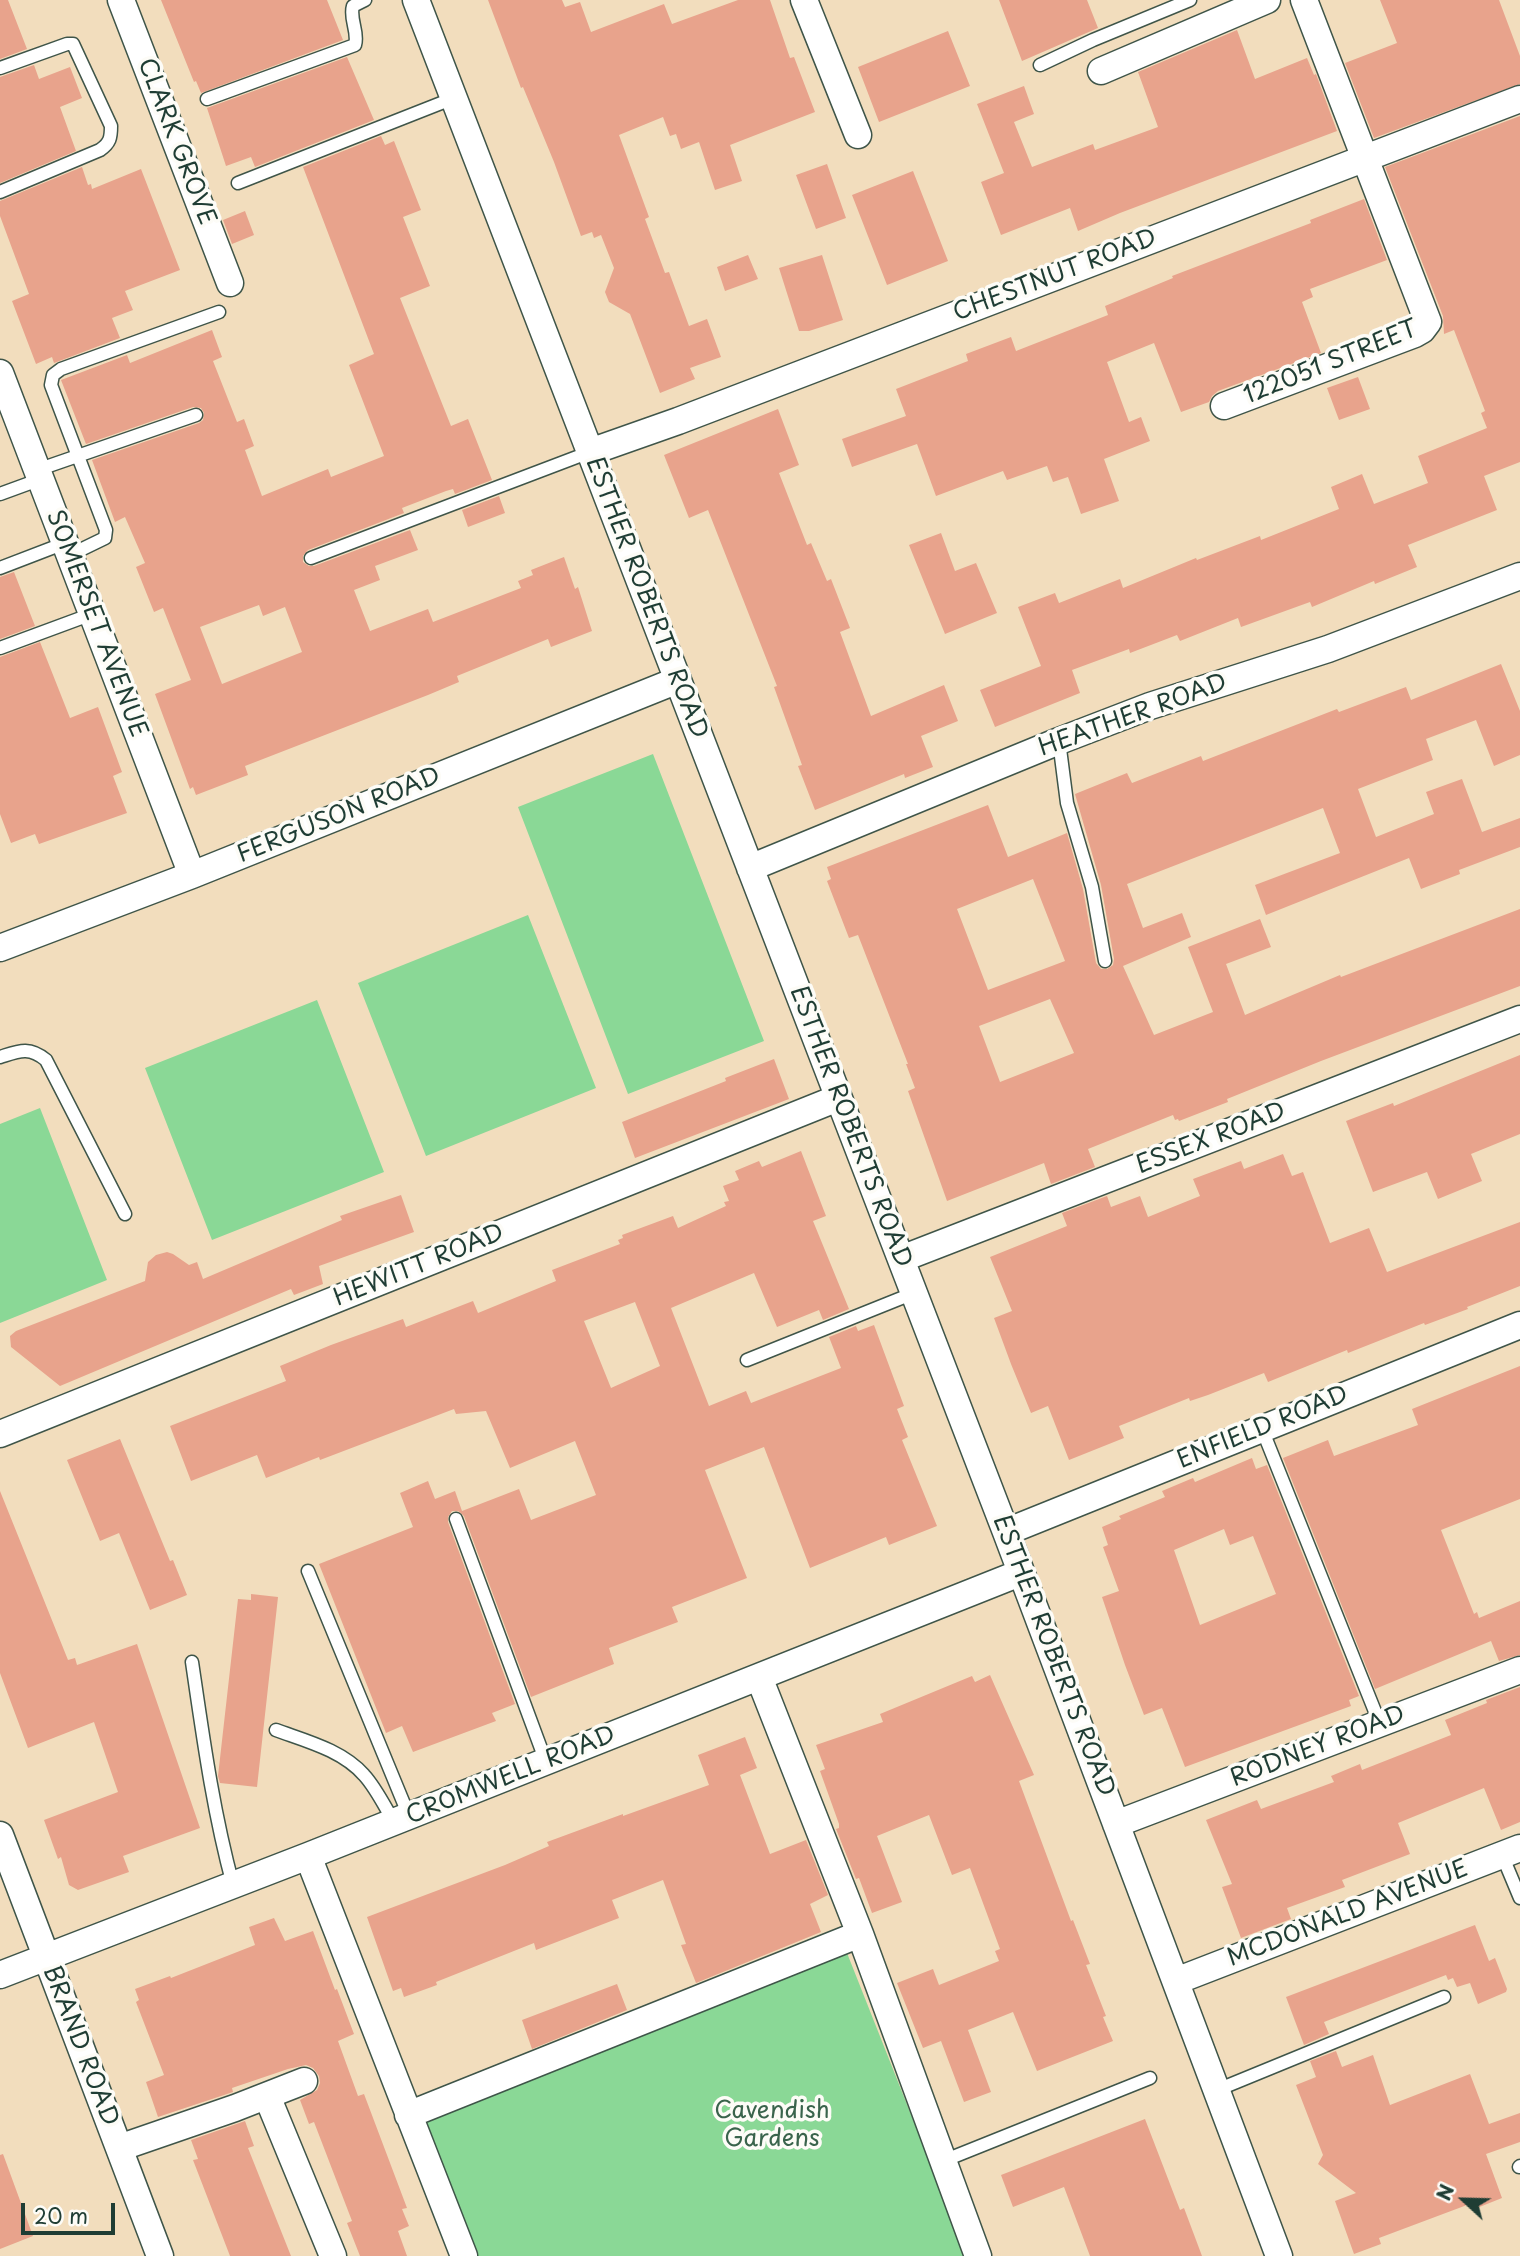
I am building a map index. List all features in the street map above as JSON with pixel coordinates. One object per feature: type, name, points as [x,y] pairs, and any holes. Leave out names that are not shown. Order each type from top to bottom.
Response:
[{"type":"street","name":"CLARK GROVE","points":[[121,0],[230,283]]},
{"type":"street","name":"ESTHER ROBERTS ROAD","points":[[416,0],[1006,1532],[1279,2256]]},
{"type":"street","points":[[804,0],[858,135]]},
{"type":"street","points":[[1101,71],[1267,0]]},
{"type":"street","points":[[1304,0],[1364,157]]},
{"type":"street","name":"CHESTNUT ROAD","points":[[590,452],[678,421],[1520,99]]},
{"type":"street","name":"122051 STREET","points":[[1224,405],[1415,334],[1426,327],[1427,316],[1364,157]]},
{"type":"street","name":"SOMERSET AVENUE","points":[[0,373],[192,875]]},
{"type":"street","name":"HEATHER ROAD","points":[[750,868],[1150,706],[1328,649],[1520,576]]},
{"type":"street","name":"FERGUSON ROAD","points":[[0,948],[192,875],[678,680]]},
{"type":"street","name":"ESSEX ROAD","points":[[901,1259],[1520,1019]]},
{"type":"street","name":"HEWITT ROAD","points":[[0,1434],[838,1098]]},
{"type":"street","name":"ENFIELD ROAD","points":[[1006,1532],[1520,1325]]},
{"type":"street","name":"CROMWELL ROAD","points":[[0,1975],[308,1857],[1020,1573]]},
{"type":"street","name":"RODNEY ROAD","points":[[1116,1824],[1520,1670]]},
{"type":"street","points":[[759,1677],[860,1934],[978,2256]]},
{"type":"street","name":"BRAND ROAD","points":[[0,1835],[160,2256]]},
{"type":"street","name":"MCDONALD AVENUE","points":[[1176,1981],[1511,1851]]},
{"type":"street","points":[[308,1857],[464,2256]]},
{"type":"street","points":[[408,2115],[860,1934]]},
{"type":"street","points":[[119,2148],[304,2081]]},
{"type":"street","points":[[267,2096],[333,2256]]},
{"type":"lane","points":[[207,99],[355,45],[357,38],[351,12],[353,6],[365,0]]},
{"type":"lane","points":[[1040,65],[1191,0]]},
{"type":"lane","points":[[0,68],[73,44],[111,126],[111,136],[109,144],[100,150],[0,192]]},
{"type":"lane","points":[[238,183],[454,98]]},
{"type":"lane","points":[[0,568],[100,542],[105,538],[106,530],[51,385],[53,375],[61,369],[219,312]]},
{"type":"lane","points":[[0,494],[77,456],[196,415]]},
{"type":"lane","points":[[311,558],[590,452]]},
{"type":"lane","points":[[0,648],[92,614]]},
{"type":"lane","points":[[1059,741],[1067,803],[1092,887],[1105,961]]},
{"type":"lane","points":[[0,1057],[27,1051],[37,1052],[46,1060],[125,1214]]},
{"type":"lane","points":[[747,1360],[914,1293]]},
{"type":"lane","points":[[1262,1429],[1380,1724]]},
{"type":"lane","points":[[456,1519],[546,1762]]},
{"type":"lane","points":[[308,1571],[402,1819]]},
{"type":"lane","points":[[192,1662],[209,1782],[233,1885]]},
{"type":"lane","points":[[276,1730],[329,1750],[350,1762],[402,1819]]},
{"type":"lane","points":[[1511,1851],[1520,1898]]},
{"type":"lane","points":[[1217,2090],[1444,1997]]},
{"type":"lane","points":[[943,2161],[1150,2078]]},
{"type":"green space","points":[[653,754],[764,1041],[628,1094],[518,807]]},
{"type":"green space","points":[[528,915],[596,1088],[426,1156],[358,983]]},
{"type":"green space","points":[[317,1000],[384,1172],[212,1240],[145,1068]]},
{"type":"green space","points":[[40,1108],[107,1280],[0,1323],[0,1124]]},
{"type":"green space","name":"Cavendish Gardens","points":[[847,1953],[967,2256],[474,2256],[422,2123]]},
{"type":"building","points":[[0,0],[8,0],[27,49],[0,59]]},
{"type":"building","points":[[161,0],[327,0],[343,40],[201,93]]},
{"type":"building","points":[[488,0],[562,0],[565,7],[580,2],[591,32],[664,4],[672,24],[738,0],[770,0],[790,58],[794,57],[815,112],[730,145],[742,181],[715,190],[699,142],[681,149],[676,134],[670,136],[663,117],[619,135],[649,217],[645,219],[689,326],[707,319],[721,357],[690,368],[695,379],[660,393],[630,314],[609,302],[605,292],[614,268],[601,235],[594,238],[592,232],[581,236]]},
{"type":"building","points":[[999,0],[1087,0],[1098,28],[1022,61]]},
{"type":"building","points":[[1380,0],[1499,0],[1520,56],[1520,84],[1374,138],[1345,63],[1397,43]]},
{"type":"building","points":[[1237,30],[1255,79],[1307,58],[1314,75],[1316,74],[1337,131],[1078,231],[1070,208],[1001,235],[981,182],[1004,173],[977,104],[1024,86],[1034,114],[1014,122],[1032,167],[1093,144],[1095,150],[1158,127],[1138,72]]},
{"type":"building","points":[[948,31],[970,86],[879,122],[858,67]]},
{"type":"building","points":[[347,57],[374,120],[255,167],[251,157],[226,166],[207,108]]},
{"type":"building","points":[[34,65],[39,79],[70,67],[82,98],[60,107],[76,151],[0,183],[0,77]]},
{"type":"building","points":[[1520,116],[1520,462],[1484,476],[1497,510],[1408,545],[1417,567],[1375,584],[1374,581],[1312,607],[1310,602],[1241,627],[1238,618],[1180,641],[1177,635],[1130,653],[1129,649],[1072,670],[1080,693],[995,727],[980,690],[1041,666],[1018,607],[1055,593],[1059,603],[1120,579],[1123,588],[1196,558],[1197,560],[1260,536],[1261,540],[1339,509],[1331,487],[1362,474],[1374,504],[1428,483],[1418,456],[1487,428],[1481,413],[1485,411],[1454,330],[1444,334],[1443,316],[1385,167]]},
{"type":"building","points":[[381,136],[385,145],[394,141],[421,210],[403,217],[430,286],[400,298],[451,426],[468,419],[492,480],[455,494],[453,489],[446,491],[402,508],[404,513],[308,550],[303,556],[303,562],[314,566],[410,530],[418,550],[375,566],[380,580],[354,590],[370,631],[428,609],[433,622],[521,588],[518,581],[533,575],[531,570],[564,557],[575,589],[578,587],[592,631],[551,647],[548,639],[457,676],[459,682],[245,766],[248,775],[196,795],[193,787],[190,789],[155,694],[191,680],[163,608],[154,612],[136,567],[145,563],[125,517],[115,522],[92,460],[199,423],[203,420],[204,413],[201,408],[193,407],[86,444],[61,380],[127,355],[130,363],[212,330],[222,357],[213,361],[237,422],[244,419],[254,446],[245,450],[262,496],[328,469],[331,477],[384,456],[349,365],[374,354],[303,167]],"holes":[[[259,605],[263,616],[285,607],[302,652],[222,684],[200,627]]]},
{"type":"building","points":[[827,164],[846,218],[816,229],[796,175]]},
{"type":"building","points":[[82,167],[92,189],[141,169],[180,270],[125,291],[133,310],[112,318],[120,338],[54,363],[52,357],[36,364],[12,301],[29,294],[0,216],[0,201]]},
{"type":"building","points":[[913,171],[948,261],[887,285],[852,195]]},
{"type":"building","points":[[1364,199],[1387,260],[1310,289],[1313,297],[1302,302],[1321,353],[1218,391],[1209,402],[1181,412],[1154,343],[1107,362],[1129,422],[1141,417],[1150,441],[1104,459],[1119,501],[1081,514],[1068,477],[1053,482],[1047,466],[1007,480],[1003,471],[936,496],[917,444],[852,467],[842,439],[906,416],[896,389],[968,361],[966,354],[1011,337],[1016,351],[1108,315],[1105,306],[1173,278],[1172,276],[1311,223],[1310,220]]},
{"type":"building","points":[[245,211],[254,235],[232,244],[223,220]]},
{"type":"building","points":[[748,255],[758,279],[725,291],[717,267]]},
{"type":"building","points":[[822,255],[843,320],[809,331],[799,331],[779,268]]},
{"type":"building","points":[[1358,377],[1370,409],[1339,420],[1327,388]]},
{"type":"building","points":[[778,409],[799,465],[779,473],[807,545],[811,543],[827,581],[831,579],[850,628],[840,632],[871,716],[944,685],[958,721],[921,736],[933,767],[905,778],[904,774],[815,810],[798,766],[802,765],[774,687],[777,686],[708,510],[689,518],[664,455]]},
{"type":"building","points":[[499,496],[505,513],[468,527],[462,510]]},
{"type":"building","points":[[941,533],[955,571],[976,563],[997,613],[945,634],[909,545]]},
{"type":"building","points":[[14,572],[35,626],[0,639],[0,577]]},
{"type":"building","points":[[40,642],[70,718],[98,707],[122,772],[113,776],[127,813],[39,844],[35,834],[11,843],[0,814],[0,657]]},
{"type":"building","points":[[1501,664],[1520,711],[1520,755],[1494,766],[1476,720],[1426,739],[1433,760],[1358,789],[1376,837],[1434,814],[1426,792],[1462,779],[1482,832],[1520,818],[1520,847],[1459,870],[1460,874],[1421,889],[1409,858],[1266,915],[1255,885],[1340,853],[1323,808],[1127,884],[1143,928],[1182,913],[1191,937],[1123,966],[1154,1035],[1213,1012],[1188,947],[1260,919],[1271,947],[1226,964],[1245,1015],[1340,975],[1341,977],[1520,909],[1520,986],[1321,1061],[1179,1121],[1175,1120],[1173,1115],[1088,1149],[1095,1167],[1051,1184],[1044,1163],[947,1201],[908,1091],[915,1088],[908,1064],[858,935],[849,938],[827,881],[831,879],[827,867],[988,805],[1008,857],[1067,833],[1083,889],[1096,963],[1101,969],[1107,969],[1113,965],[1114,959],[1101,885],[1075,794],[1127,773],[1132,783],[1201,756],[1203,761],[1337,709],[1339,712],[1406,687],[1411,700]],"holes":[[[1033,879],[1065,961],[988,990],[957,909]],[[1050,999],[1074,1053],[1000,1082],[979,1026]]]},
{"type":"building","points":[[1520,1055],[1520,1134],[1471,1154],[1482,1181],[1438,1199],[1427,1172],[1373,1192],[1346,1121],[1393,1103],[1394,1106]]},
{"type":"building","points":[[774,1059],[789,1099],[635,1158],[622,1122]]},
{"type":"building","points":[[801,1151],[826,1216],[813,1221],[849,1309],[823,1320],[819,1310],[777,1327],[754,1273],[671,1308],[709,1406],[746,1391],[751,1403],[841,1368],[829,1337],[856,1326],[858,1331],[874,1325],[904,1406],[897,1409],[908,1437],[902,1440],[937,1526],[889,1545],[886,1537],[810,1568],[764,1447],[705,1470],[747,1578],[672,1607],[678,1622],[609,1648],[614,1664],[531,1697],[464,1516],[458,1511],[452,1511],[448,1522],[515,1704],[492,1713],[496,1721],[413,1752],[402,1726],[386,1733],[319,1564],[413,1527],[400,1493],[428,1481],[435,1499],[455,1491],[462,1511],[519,1489],[531,1520],[596,1495],[575,1441],[510,1468],[486,1411],[456,1414],[454,1409],[266,1478],[257,1455],[191,1481],[170,1426],[286,1381],[280,1366],[331,1345],[403,1319],[406,1327],[473,1301],[478,1313],[556,1281],[552,1270],[620,1244],[618,1240],[623,1238],[622,1235],[673,1216],[678,1228],[726,1206],[724,1202],[729,1201],[723,1186],[739,1180],[735,1171],[759,1161],[762,1167]],"holes":[[[635,1302],[660,1366],[611,1388],[584,1321]]]},
{"type":"building","points":[[1283,1154],[1292,1176],[1303,1172],[1330,1243],[1369,1228],[1387,1272],[1520,1222],[1520,1286],[1467,1307],[1468,1309],[1348,1353],[1347,1350],[1268,1382],[1264,1373],[1190,1401],[1189,1398],[1119,1426],[1124,1438],[1069,1460],[1048,1406],[1031,1413],[1011,1364],[994,1318],[1012,1311],[990,1257],[1067,1226],[1062,1213],[1107,1196],[1111,1207],[1140,1196],[1148,1217],[1200,1196],[1193,1179],[1241,1161],[1244,1169]]},
{"type":"building","points":[[401,1195],[414,1232],[319,1266],[323,1284],[294,1295],[291,1289],[60,1386],[11,1347],[10,1336],[16,1331],[145,1281],[148,1262],[156,1255],[167,1252],[189,1265],[197,1262],[203,1279],[342,1220],[340,1216]]},
{"type":"building","points":[[1520,1366],[1520,1499],[1441,1530],[1474,1614],[1477,1612],[1479,1618],[1520,1601],[1520,1655],[1499,1661],[1491,1641],[1375,1689],[1283,1458],[1328,1440],[1334,1456],[1418,1425],[1412,1409]]},
{"type":"building","points":[[120,1439],[170,1561],[173,1560],[187,1595],[150,1610],[119,1533],[100,1541],[67,1460]]},
{"type":"building","points":[[1252,1458],[1256,1469],[1267,1465],[1359,1696],[1349,1700],[1351,1706],[1185,1767],[1162,1708],[1144,1715],[1125,1665],[1102,1597],[1119,1591],[1103,1547],[1108,1545],[1102,1527],[1121,1519],[1119,1516],[1165,1497],[1162,1491],[1193,1478],[1195,1482]],"holes":[[[1224,1529],[1230,1545],[1253,1536],[1276,1594],[1200,1625],[1174,1550]]]},
{"type":"building","points":[[0,1491],[68,1660],[75,1658],[77,1665],[137,1644],[200,1828],[123,1856],[129,1872],[78,1890],[69,1885],[61,1857],[58,1859],[44,1820],[118,1792],[94,1722],[28,1748],[0,1673]]},
{"type":"building","points":[[251,1594],[278,1597],[257,1787],[220,1783],[218,1776],[238,1599],[251,1600]]},
{"type":"building","points":[[990,1675],[1034,1775],[1019,1781],[1071,1921],[1073,1920],[1090,1964],[1086,1965],[1113,2041],[1037,2071],[1013,2012],[968,2030],[991,2092],[964,2102],[941,2041],[923,2048],[897,1983],[933,1969],[939,1985],[999,1961],[995,1951],[1000,1949],[970,1868],[952,1875],[929,1815],[877,1836],[902,1902],[872,1913],[836,1829],[839,1824],[820,1771],[825,1769],[816,1745],[883,1722],[880,1714],[972,1676],[975,1682]]},
{"type":"building","points":[[1520,1687],[1520,1822],[1501,1830],[1484,1788],[1398,1823],[1410,1854],[1342,1880],[1345,1887],[1287,1908],[1291,1919],[1241,1938],[1222,1887],[1232,1884],[1206,1820],[1257,1800],[1261,1809],[1334,1782],[1331,1776],[1360,1764],[1362,1770],[1451,1735],[1445,1720]]},
{"type":"building","points":[[745,1737],[757,1768],[740,1775],[770,1854],[806,1840],[828,1895],[810,1904],[821,1932],[696,1983],[681,1945],[686,1944],[663,1880],[612,1900],[619,1918],[536,1950],[534,1943],[404,1997],[401,1988],[393,1991],[367,1917],[505,1865],[549,1846],[547,1842],[709,1785],[698,1755]]},
{"type":"building","points":[[274,1918],[285,1941],[313,1931],[335,1990],[337,1989],[354,2034],[338,2041],[358,2096],[364,2094],[407,2208],[402,2209],[409,2226],[398,2231],[407,2256],[360,2256],[347,2223],[352,2221],[314,2122],[309,2124],[300,2100],[317,2090],[320,2083],[313,2068],[306,2065],[288,2069],[232,2088],[233,2092],[158,2117],[146,2082],[164,2075],[136,2002],[139,2000],[135,1989],[255,1945],[249,1927]]},
{"type":"building","points":[[1475,1925],[1489,1961],[1495,1958],[1506,1992],[1478,2004],[1470,1983],[1457,1987],[1453,1978],[1448,1980],[1446,1975],[1324,2022],[1329,2034],[1304,2045],[1286,1997]]},
{"type":"building","points":[[617,1984],[627,2010],[532,2049],[522,2020]]},
{"type":"building","points":[[1336,2051],[1342,2067],[1373,2055],[1390,2105],[1470,2074],[1489,2124],[1520,2113],[1520,2142],[1486,2154],[1502,2198],[1477,2208],[1475,2202],[1379,2238],[1381,2244],[1354,2254],[1335,2201],[1356,2193],[1318,2164],[1323,2155],[1296,2085],[1316,2077],[1310,2061]]},
{"type":"building","points":[[1145,2119],[1180,2210],[1184,2208],[1202,2256],[1090,2256],[1064,2187],[1013,2207],[1001,2175]]},
{"type":"building","points":[[245,2121],[254,2146],[248,2148],[291,2256],[230,2256],[193,2160],[198,2159],[191,2140]]},
{"type":"building","points":[[3,2154],[33,2236],[0,2249],[0,2155]]}]
